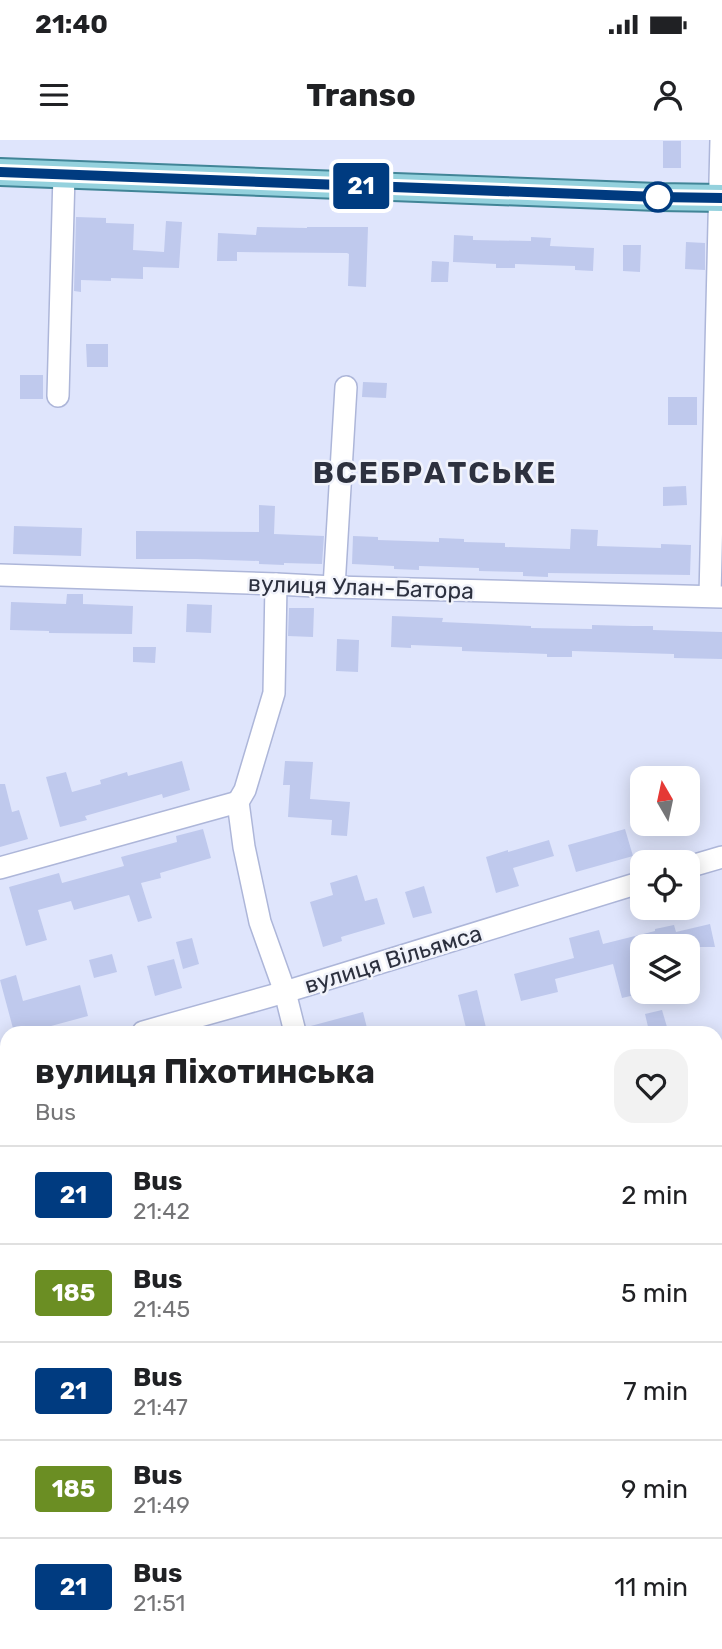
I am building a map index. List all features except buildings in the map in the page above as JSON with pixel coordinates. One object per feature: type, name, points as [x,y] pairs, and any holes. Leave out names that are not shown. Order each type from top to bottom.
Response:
[{"type":"main road","points":[[0,172],[721,198]]},
{"type":"street","points":[[716,597],[722,140]]},
{"type":"street","points":[[58,396],[64,174]]},
{"type":"street","points":[[334,587],[346,387]]},
{"type":"street","name":"вулиця Улан-Батора","points":[[0,575],[716,597]]},
{"type":"street","points":[[276,584],[274,694],[245,790],[238,802],[244,847],[261,922],[294,1026]]},
{"type":"street","points":[[0,868],[238,802]]},
{"type":"street","points":[[700,863],[722,857]]},
{"type":"street","name":"вулиця Вільямса","points":[[164,1026],[285,992],[630,885]]},
{"type":"bus line","name":"21","points":[[0,172],[722,198]]},
{"type":"district","name":"ВСЕБРАТСЬКЕ","points":[[435,473]]}]
